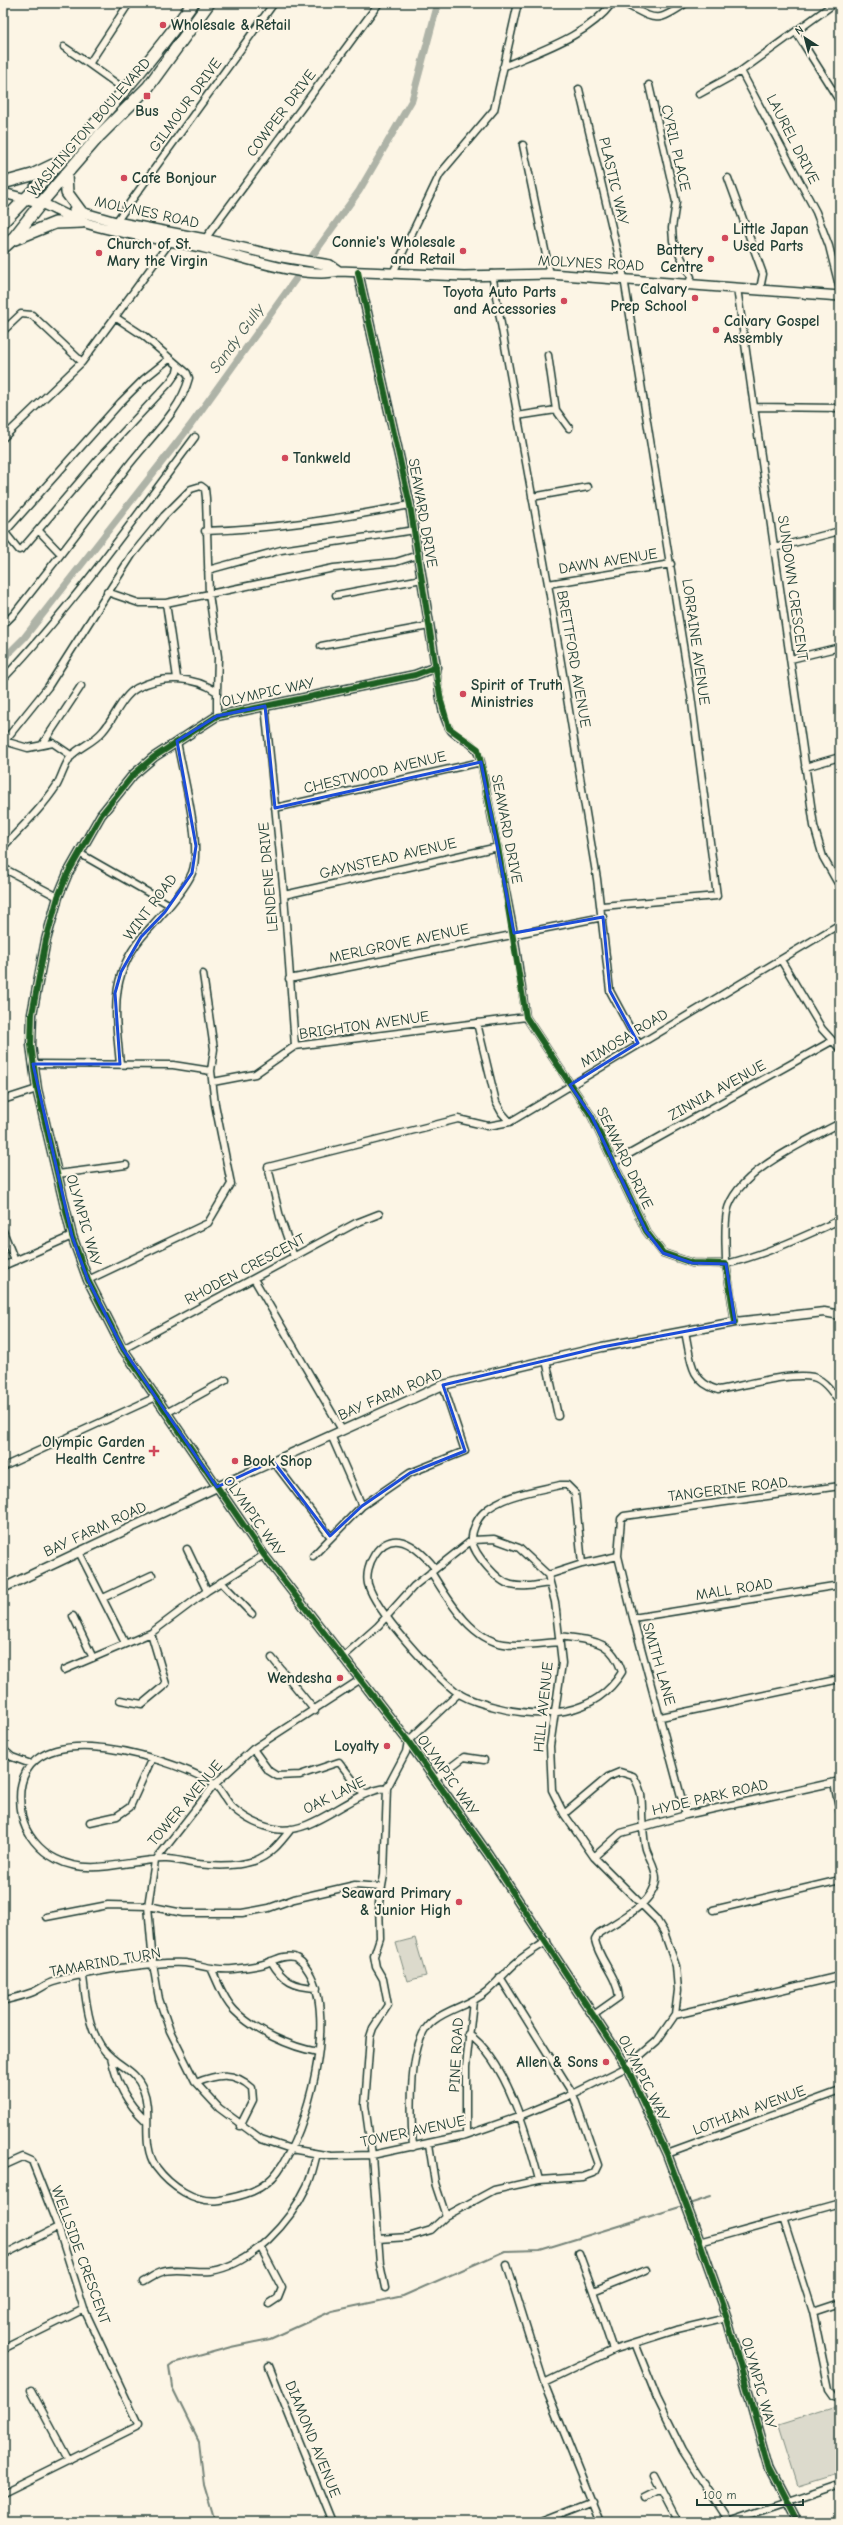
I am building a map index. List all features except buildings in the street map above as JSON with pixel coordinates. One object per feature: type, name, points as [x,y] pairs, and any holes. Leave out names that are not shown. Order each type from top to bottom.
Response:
[{"type":"highway","name":"WASHINGTON BOULEVARD","points":[[3,222],[124,89],[172,32],[193,3]]},
{"type":"highway","name":"WASHINGTON BOULEVARD","points":[[3,248],[12,240],[41,203],[100,134],[148,87],[209,3]]},
{"type":"highway","points":[[3,184],[32,175],[59,162]]},
{"type":"highway","points":[[12,240],[44,226],[81,217],[67,193],[66,174]]},
{"type":"main road","name":"MOLYNES ROAD","points":[[3,193],[170,242],[279,266],[326,274],[339,271],[464,276],[492,274],[550,274],[624,278],[840,296]]},
{"type":"main road","name":"MOLYNES ROAD","points":[[81,217],[205,239],[282,257],[330,265],[339,271]]},
{"type":"street","points":[[89,64],[129,3]]},
{"type":"street","name":"GILMOUR DRIVE","points":[[116,222],[274,3]]},
{"type":"street","name":"COWPER DRIVE","points":[[205,239],[379,3]]},
{"type":"street","points":[[393,273],[440,174],[494,110],[518,3]]},
{"type":"street","points":[[503,67],[582,29],[603,16],[612,3]]},
{"type":"street","points":[[623,3],[654,19],[662,19],[686,3]]},
{"type":"street","points":[[699,94],[741,71],[835,3]]},
{"type":"street","points":[[796,32],[840,102]]},
{"type":"street","points":[[64,47],[124,89]]},
{"type":"street","name":"LAUREL DRIVE","points":[[741,71],[816,212],[829,246],[840,290]]},
{"type":"street","name":"CYRIL PLACE","points":[[648,85],[676,202],[672,228],[673,241],[691,277],[689,284]]},
{"type":"street","name":"PLASTIC WAY","points":[[579,89],[624,278]]},
{"type":"street","points":[[523,145],[549,262],[550,274]]},
{"type":"street","points":[[728,178],[763,274],[760,289]]},
{"type":"street","points":[[3,438],[82,362],[170,242]]},
{"type":"street","name":"SEAWARD DRIVE","points":[[358,272],[415,530],[441,701],[449,728],[478,749],[514,933],[526,1017],[592,1117],[615,1162],[646,1231],[663,1252],[692,1263],[726,1264],[756,1257],[784,1246],[840,1220]]},
{"type":"street","name":"BRETTFORD AVENUE","points":[[492,274],[548,584],[602,906],[610,991],[638,1043]]},
{"type":"street","name":"LORRAINE AVENUE","points":[[602,906],[717,896],[691,695],[672,564],[624,278]]},
{"type":"street","name":"SUNDOWN CRESCENT","points":[[737,288],[791,659],[805,768],[817,841],[840,888]]},
{"type":"street","points":[[3,331],[21,314],[32,315],[82,362]]},
{"type":"street","points":[[3,625],[14,614],[61,554],[182,395],[189,378],[144,336],[115,317]]},
{"type":"street","points":[[548,355],[556,410],[569,428]]},
{"type":"street","points":[[169,358],[144,379],[121,402],[4,531],[21,550],[40,532],[103,454],[170,382],[177,372],[178,367]]},
{"type":"street","points":[[754,407],[840,408]]},
{"type":"street","points":[[517,416],[556,410]]},
{"type":"street","points":[[3,678],[28,653],[99,566],[195,437]]},
{"type":"street","points":[[72,756],[53,743],[28,748],[4,742],[48,687],[75,647],[107,592],[164,516],[192,489],[201,486],[205,489],[206,498],[205,531],[209,594],[218,657],[217,716]]},
{"type":"street","points":[[532,497],[588,488]]},
{"type":"street","points":[[205,531],[258,530],[410,505]]},
{"type":"street","points":[[208,570],[281,550],[415,530]]},
{"type":"street","points":[[774,548],[840,531]]},
{"type":"street","points":[[40,532],[61,554]]},
{"type":"street","points":[[107,592],[139,603],[166,603],[334,568],[396,562],[418,555]]},
{"type":"street","name":"DAWN AVENUE","points":[[548,584],[672,564]]},
{"type":"street","points":[[336,595],[422,579]]},
{"type":"street","points":[[166,603],[177,678]]},
{"type":"street","points":[[321,646],[429,626]]},
{"type":"street","points":[[791,659],[840,647]]},
{"type":"street","name":"OLYMPIC WAY","points":[[436,667],[415,675],[217,716],[154,756],[133,775],[101,815],[79,853],[58,896],[36,988],[32,1014],[33,1064],[37,1089],[72,1236],[88,1280],[123,1349],[168,1412],[264,1555],[361,1679],[435,1779],[547,1941],[595,2014],[627,2067],[667,2154],[700,2242],[727,2318],[770,2470],[785,2503],[797,2522]]},
{"type":"street","points":[[3,847],[33,815],[57,785],[72,756],[87,746],[103,731],[135,689],[148,684],[177,678],[195,681],[217,692]]},
{"type":"street","points":[[42,745],[81,686]]},
{"type":"street","name":"LENDENE DRIVE","points":[[265,706],[284,895],[295,1046]]},
{"type":"street","name":"WINT ROAD","points":[[120,1064],[115,993],[121,972],[141,937],[170,904],[192,873],[196,846],[177,742]]},
{"type":"street","points":[[805,768],[840,757]]},
{"type":"street","name":"CHESTWOOD AVENUE","points":[[275,808],[481,762]]},
{"type":"street","name":"GAYNSTEAD AVENUE","points":[[284,895],[498,847]]},
{"type":"street","points":[[79,853],[170,904]]},
{"type":"street","points":[[3,868],[58,896]]},
{"type":"street","name":"MERLGROVE AVENUE","points":[[290,979],[514,933],[603,917]]},
{"type":"street","name":"MIMOSA ROAD","points":[[294,1257],[280,1217],[267,1169],[269,1167],[458,1119],[488,1126],[510,1122],[638,1043],[840,924]]},
{"type":"street","points":[[781,960],[807,1005],[832,1041],[840,1049]]},
{"type":"street","points":[[88,1280],[208,1223],[231,1184],[215,1104],[211,1071],[214,1049],[203,974]]},
{"type":"street","name":"BRIGHTON AVENUE","points":[[213,1082],[255,1074],[295,1046],[526,1017]]},
{"type":"street","points":[[477,1023],[496,1102],[502,1113],[510,1122]]},
{"type":"street","name":"ZINNIA AVENUE","points":[[615,1162],[832,1041]]},
{"type":"street","points":[[33,1064],[173,1065],[211,1071]]},
{"type":"street","points":[[3,1100],[37,1089]]},
{"type":"street","points":[[735,1322],[726,1264],[728,1212],[738,1189],[768,1165],[840,1123]]},
{"type":"street","points":[[58,1174],[126,1164]]},
{"type":"street","name":"RHODEN CRESCENT","points":[[123,1349],[356,1223],[379,1214]]},
{"type":"street","points":[[3,1231],[15,1261]]},
{"type":"street","points":[[3,1266],[72,1236]]},
{"type":"street","points":[[254,1279],[342,1430]]},
{"type":"street","name":"BAY FARM ROAD","points":[[3,1588],[217,1486],[443,1385],[602,1347],[735,1322],[824,1312],[840,1315]]},
{"type":"street","points":[[685,1332],[694,1373],[699,1381],[709,1388],[718,1390],[795,1376],[814,1377],[827,1386],[840,1404]]},
{"type":"street","points":[[546,1360],[558,1416]]},
{"type":"street","points":[[168,1412],[226,1380]]},
{"type":"street","points":[[313,1556],[330,1536],[362,1506],[410,1472],[465,1451],[443,1385]]},
{"type":"street","points":[[3,1467],[156,1397]]},
{"type":"street","points":[[331,1435],[362,1506]]},
{"type":"street","points":[[273,1461],[330,1536]]},
{"type":"street","points":[[550,1583],[528,1587],[510,1585],[494,1574],[476,1553],[472,1540],[475,1525],[482,1514],[491,1506],[560,1485],[567,1485],[575,1493],[582,1564]]},
{"type":"street","name":"TANGERINE ROAD","points":[[621,1519],[624,1516],[840,1486]]},
{"type":"street","name":"SMITH LANE","points":[[621,1519],[618,1556],[633,1618],[661,1717],[686,1815]]},
{"type":"street","points":[[343,1657],[378,1626],[385,1615],[433,1570],[472,1540],[494,1539],[519,1548],[548,1575],[582,1564],[618,1556]]},
{"type":"street","points":[[399,1541],[412,1546],[433,1570],[452,1604],[468,1623],[488,1639],[504,1644],[560,1639],[589,1640],[608,1647],[618,1661],[622,1672],[614,1686],[598,1698],[576,1709],[555,1714],[520,1713],[479,1702],[459,1694],[385,1615],[368,1583],[367,1568],[375,1554],[389,1542],[399,1541]]},
{"type":"street","points":[[187,1549],[207,1591]]},
{"type":"street","points":[[79,1552],[125,1643]]},
{"type":"street","points":[[64,1670],[151,1633],[207,1591],[264,1555]]},
{"type":"street","points":[[103,1598],[152,1575]]},
{"type":"street","name":"HILL AVENUE","points":[[548,1575],[560,1639],[562,1663],[550,1746],[552,1790],[564,1814],[594,1857],[641,1906],[656,1919],[669,1941],[676,1966],[678,1990],[674,2015]]},
{"type":"street","points":[[222,1582],[252,1614]]},
{"type":"street","name":"MALL ROAD","points":[[633,1618],[840,1585]]},
{"type":"street","points":[[73,1616],[93,1658]]},
{"type":"street","points":[[120,1700],[142,1704],[166,1684],[151,1633]]},
{"type":"street","points":[[272,1658],[315,1711]]},
{"type":"street","name":"TOWER AVENUE","points":[[361,1679],[315,1711],[253,1749],[215,1784],[155,1861],[148,1906],[153,1964],[159,1999],[170,2031],[196,2083],[219,2108],[240,2126],[261,2139],[291,2149],[317,2154],[372,2155],[466,2135],[518,2117],[573,2094],[627,2067]]},
{"type":"street","points":[[661,1717],[840,1679]]},
{"type":"street","points":[[385,2288],[378,2239],[372,2155],[365,2105],[370,2037],[373,2028],[388,2005],[383,1979],[376,1967],[374,1956],[380,1938],[380,1887],[384,1875],[387,1788],[406,1752],[408,1741],[459,1694]]},
{"type":"street","points":[[215,1784],[152,1758],[82,1745],[51,1751],[31,1764],[25,1773],[21,1786],[22,1818],[39,1848],[49,1856],[80,1868],[110,1867],[120,1863],[164,1859],[206,1865],[253,1861],[270,1854],[291,1829]]},
{"type":"street","points":[[3,1749],[12,1757],[31,1764]]},
{"type":"street","points":[[253,1749],[269,1771],[277,1776],[300,1775],[339,1762],[363,1793]]},
{"type":"street","points":[[435,1779],[464,1757],[484,1760]]},
{"type":"street","points":[[90,1822],[117,1816],[130,1808],[152,1758]]},
{"type":"street","points":[[564,1814],[608,1777],[620,1772],[632,1776],[640,1788],[643,1798],[643,1827],[646,1849],[656,1877],[654,1886],[641,1906],[599,1933],[595,1940],[597,1949],[618,1989],[619,1997],[595,2014]]},
{"type":"street","points":[[837,1782],[840,1812]]},
{"type":"street","name":"HYDE PARK ROAD","points":[[594,1857],[621,1833],[686,1815],[837,1782]]},
{"type":"street","name":"OAK LANE","points":[[215,1784],[232,1807],[256,1824],[277,1829],[291,1829],[321,1818],[363,1793],[387,1788]]},
{"type":"street","points":[[713,1910],[840,1880]]},
{"type":"street","points":[[46,1917],[108,1905],[148,1906],[183,1912],[242,1913],[269,1908],[294,1899],[355,1885],[380,1887]]},
{"type":"street","points":[[413,2147],[411,2101],[413,2076],[424,2032],[432,2021],[473,2001],[486,1992],[518,1961],[547,1941]]},
{"type":"street","name":"TAMARIND TURN","points":[[3,2001],[32,1992],[52,1982],[153,1964],[185,1963],[212,1970],[230,1970],[271,1962],[285,1956],[296,1957],[305,1966],[317,1988],[322,2020],[313,2084],[291,2149],[277,2173],[260,2189],[214,2201],[198,2199],[172,2184],[155,2166],[150,2153],[144,2091],[138,2078],[131,2070],[111,2057]]},
{"type":"street","points":[[271,1962],[285,1981],[293,1986],[317,1988]]},
{"type":"street","points":[[212,1970],[234,2010],[280,2039],[306,2050],[318,2052]]},
{"type":"street","points":[[83,1976],[90,2020],[111,2057],[119,2087],[126,2099],[146,2121]]},
{"type":"street","points":[[627,2067],[657,2041],[674,2015],[840,1976]]},
{"type":"street","points":[[378,2239],[408,2237],[431,2230],[446,2216],[494,2190],[539,2180],[583,2177],[594,2173],[598,2165],[573,2094],[500,1977]]},
{"type":"street","name":"PINE ROAD","points":[[466,2135],[466,2067],[468,2034],[473,2001]]},
{"type":"street","points":[[468,2034],[476,2039],[498,2067],[507,2082],[518,2117],[531,2148],[539,2180]]},
{"type":"street","points":[[196,2083],[224,2074],[246,2082],[252,2088],[253,2100],[240,2126]]},
{"type":"street","name":"LOTHIAN AVENUE","points":[[667,2154],[840,2091]]},
{"type":"street","points":[[429,2144],[435,2183],[446,2216]]},
{"type":"street","points":[[143,2282],[163,2271],[210,2271],[221,2268],[248,2255],[276,2231],[307,2186],[317,2154]]},
{"type":"street","name":"WELLSIDE CRESCENT","points":[[3,2166],[23,2157],[32,2161],[58,2227],[84,2310],[138,2424],[136,2427],[3,2493]]},
{"type":"street","points":[[700,2242],[840,2203]]},
{"type":"street","points":[[783,2218],[813,2312],[829,2389],[834,2396],[840,2398]]},
{"type":"street","points":[[3,2256],[58,2227]]},
{"type":"street","points":[[260,2246],[282,2288],[278,2298],[269,2304]]},
{"type":"street","points":[[578,2253],[593,2291],[613,2350]]},
{"type":"street","points":[[507,2265],[544,2383],[593,2501],[600,2522]]},
{"type":"street","points":[[593,2291],[646,2270]]},
{"type":"street","points":[[813,2312],[840,2303]]},
{"type":"street","points":[[3,2349],[84,2310]]},
{"type":"street","points":[[544,2383],[613,2350],[727,2318]]},
{"type":"street","points":[[635,2343],[657,2398],[683,2451],[729,2522],[840,2484]]},
{"type":"street","name":"DIAMOND AVENUE","points":[[269,2366],[332,2522]]},
{"type":"street","points":[[31,2390],[69,2461]]},
{"type":"street","points":[[654,2476],[678,2522]]},
{"type":"street","points":[[645,2497],[661,2489]]},
{"type":"street","points":[[539,2522],[593,2501]]},
{"type":"highlighted area","points":[[265,706],[275,808],[481,762],[514,933],[603,917],[610,991],[638,1043],[570,1085],[592,1117],[646,1231],[663,1253],[692,1263],[726,1264],[735,1322],[602,1347],[443,1385],[465,1451],[410,1473],[362,1506],[330,1536],[273,1461],[217,1487],[123,1349],[88,1280],[72,1236],[33,1064],[120,1064],[115,993],[121,972],[141,937],[165,912],[192,873],[196,846],[177,741],[217,716]]},
{"type":"shaded area","points":[[415,1938],[426,1976],[407,1981],[396,1943]]},
{"type":"shaded area","points":[[840,2406],[840,2473],[798,2486],[779,2425]]},
{"type":"waterway","name":"Sandy Gully","points":[[3,659],[24,638],[190,426],[359,191],[412,100],[438,3]]},
{"type":"waterway","points":[[692,2203],[711,2197]]},
{"type":"waterway","points":[[215,2522],[204,2485],[199,2442],[172,2387],[169,2366],[173,2363],[231,2347],[270,2339],[332,2311],[403,2296],[505,2251],[540,2250],[680,2207]]},
{"type":"cycle path","points":[[358,272],[410,505],[441,701],[449,728],[478,749],[498,847],[526,1017],[592,1117],[646,1231],[663,1253],[692,1263],[726,1264],[735,1322]]},
{"type":"cycle path","points":[[436,667],[415,675],[217,716],[154,757],[133,775],[101,815],[68,873],[58,897],[46,940],[32,1014],[31,1045],[37,1089],[72,1236],[88,1280],[123,1349],[264,1555],[408,1741],[488,1854],[627,2067],[667,2154],[700,2242],[727,2318],[770,2470],[797,2522]]},
{"type":"place","name":"Wholesale & Retail","points":[[163,25]]},
{"type":"place","name":"Bus","points":[[147,96]]},
{"type":"place","name":"Cafe Bonjour","points":[[124,178]]},
{"type":"place","name":"Little Japan Used Parts","points":[[725,238]]},
{"type":"place","name":"Connie's Wholesale and Retail","points":[[463,251]]},
{"type":"place","name":"Church of St. Mary the Virgin","points":[[99,253]]},
{"type":"place","name":"Battery Centre","points":[[711,259]]},
{"type":"place","name":"Calvary Prep School","points":[[695,298]]},
{"type":"place","name":"Toyota Auto Parts and Accessories","points":[[564,301]]},
{"type":"place","name":"Calvary Gospel Assembly","points":[[716,330]]},
{"type":"place","name":"Tankweld","points":[[285,458]]},
{"type":"place","name":"Spirit of Truth Ministries","points":[[463,694]]},
{"type":"place","name":"Olympic Garden Health Centre","points":[[154,1451]]},
{"type":"place","name":"Book Shop","points":[[235,1461]]},
{"type":"place","name":"Wendesha","points":[[340,1678]]},
{"type":"place","name":"Loyalty","points":[[387,1746]]},
{"type":"place","name":"Seaward Primary & Junior High","points":[[459,1902]]},
{"type":"place","name":"Allen & Sons","points":[[606,2062]]}]
